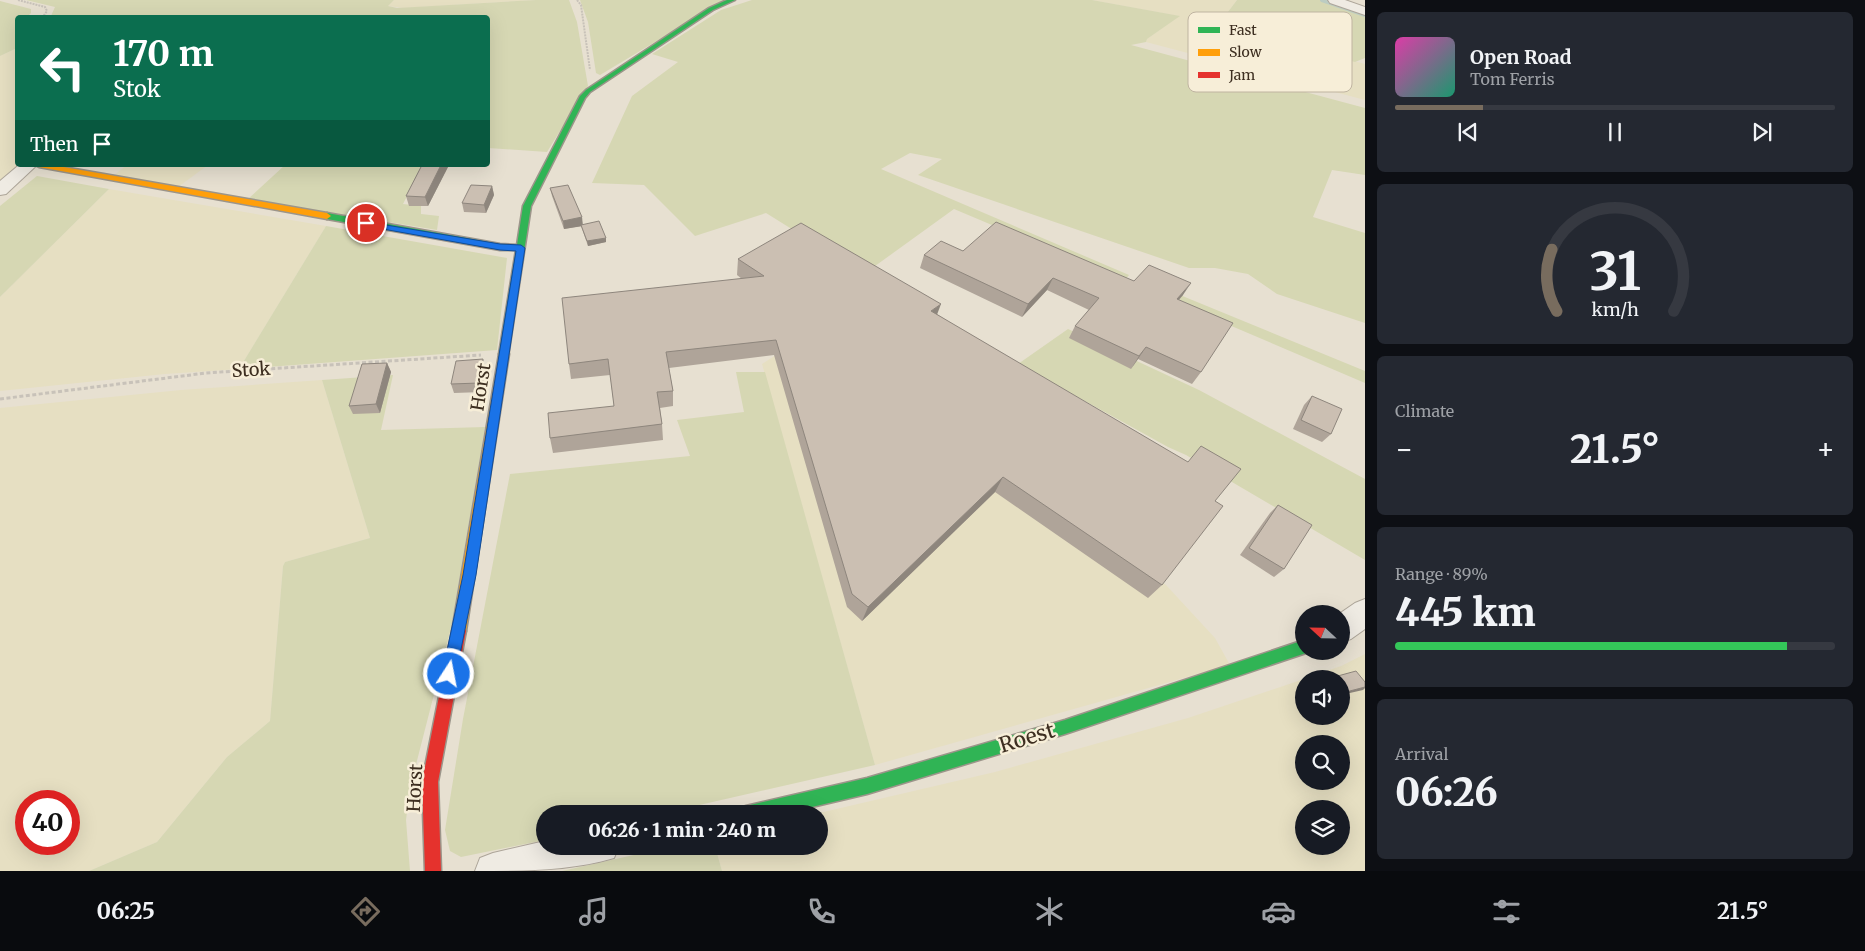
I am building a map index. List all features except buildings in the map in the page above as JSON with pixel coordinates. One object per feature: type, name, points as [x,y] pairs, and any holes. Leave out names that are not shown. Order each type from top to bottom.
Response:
[{"type":"street","name":"Horst","points":[[432,871],[430,782],[469,575],[527,206],[582,97],[596,85],[711,9],[732,0]]},
{"type":"street","points":[[1334,0],[1365,11]]},
{"type":"street","points":[[0,190],[27,167]]},
{"type":"street","points":[[50,167],[500,247],[521,248]]},
{"type":"street","points":[[1350,622],[1365,612]]},
{"type":"street","name":"Roest","points":[[785,805],[867,786],[1046,733],[1295,650]]},
{"type":"street","points":[[493,871],[563,855]]},
{"type":"path","points":[[18,0],[44,7],[47,11],[44,15]]},
{"type":"path","points":[[577,0],[581,5],[591,72],[596,85]]},
{"type":"path","name":"Stok","points":[[0,399],[206,373],[504,353]]},
{"type":"shaded area","points":[[394,0],[536,0],[403,8],[388,6]]},
{"type":"shaded area","points":[[1092,0],[1237,0],[1228,12],[1188,12],[1188,53],[1146,42],[1147,39],[1179,16]]},
{"type":"shaded area","points":[[15,49],[15,167],[19,167],[0,190],[0,56]]},
{"type":"shaded area","points":[[1352,61],[1365,64],[1365,100],[1335,92],[1352,92]]},
{"type":"shaded area","points":[[124,167],[205,167],[178,187],[113,176]]},
{"type":"shaded area","points":[[109,189],[326,226],[239,369],[165,374],[0,391],[0,297]]},
{"type":"shaded area","points":[[818,328],[1016,484],[1166,585],[1215,638],[1230,665],[875,765],[762,364]]},
{"type":"shaded area","points":[[322,380],[370,538],[285,562],[283,566],[270,721],[227,757],[157,842],[89,871],[0,871],[0,408],[181,390]]},
{"type":"shaded area","points":[[1365,654],[1365,871],[722,871],[718,855],[828,855],[828,811],[995,772],[1188,718],[1295,682],[1295,725],[1350,725],[1350,670],[1330,670]]},
{"type":"green space","points":[[26,0],[394,0],[388,6],[397,8],[536,0],[569,0],[577,22],[588,86],[547,152],[490,148],[490,15],[51,15],[55,7]]},
{"type":"green space","points":[[580,0],[725,0],[600,75],[596,73],[588,22]]},
{"type":"green space","points":[[752,0],[1092,0],[1180,16],[1147,39],[1146,42],[1131,45],[1188,60],[1188,92],[1306,92],[1365,108],[1365,175],[1332,170],[1313,217],[1365,233],[1365,323],[1277,294],[1248,274],[1215,268],[1189,268],[918,175],[942,159],[910,153],[881,169],[1129,275],[1124,281],[954,209],[864,274],[766,213],[695,236],[644,185],[592,183],[632,96],[678,62],[652,54],[721,10]]},
{"type":"green space","points":[[1237,0],[1322,0],[1365,16],[1365,58],[1355,62],[1352,61],[1352,12],[1228,12]]},
{"type":"green space","points":[[0,1],[31,9],[29,15],[15,15],[15,49],[0,56]]},
{"type":"green space","points":[[283,167],[422,167],[403,204],[421,206],[421,214],[439,216],[437,230],[248,199]]},
{"type":"green space","points":[[37,176],[109,189],[0,297],[0,206]]},
{"type":"green space","points":[[326,226],[507,258],[497,350],[239,369]]},
{"type":"green space","points":[[1180,295],[1365,371],[1365,383],[1175,302]]},
{"type":"green space","points":[[1068,329],[1199,390],[1365,479],[1365,560],[1186,455],[1168,447],[1018,364]]},
{"type":"green space","points":[[736,372],[765,372],[875,765],[699,805],[536,805],[536,842],[461,857],[450,851],[445,830],[463,719],[510,474],[690,456],[677,420],[744,412]]},
{"type":"green space","points":[[393,375],[381,430],[485,427],[451,628],[410,788],[406,820],[410,871],[89,871],[157,842],[227,757],[270,721],[283,566],[285,562],[370,538],[322,380]]},
{"type":"green space","points":[[634,855],[718,855],[722,871],[562,871]]},
{"type":"waterway","points":[[1322,0],[1365,15]]},
{"type":"traffic: fast","points":[[504,354],[527,206],[582,97],[588,91],[711,9],[732,0]]},
{"type":"traffic: fast","points":[[327,216],[500,247],[521,248]]},
{"type":"traffic: fast","points":[[785,805],[867,786],[1065,727],[1295,650]]},
{"type":"traffic: slow","points":[[50,167],[327,216]]},
{"type":"traffic: slow","points":[[459,631],[504,354]]},
{"type":"traffic: jam","points":[[433,871],[430,782],[459,631]]},
{"type":"route","points":[[366,223],[500,247],[521,248],[469,575],[449,674]]}]
